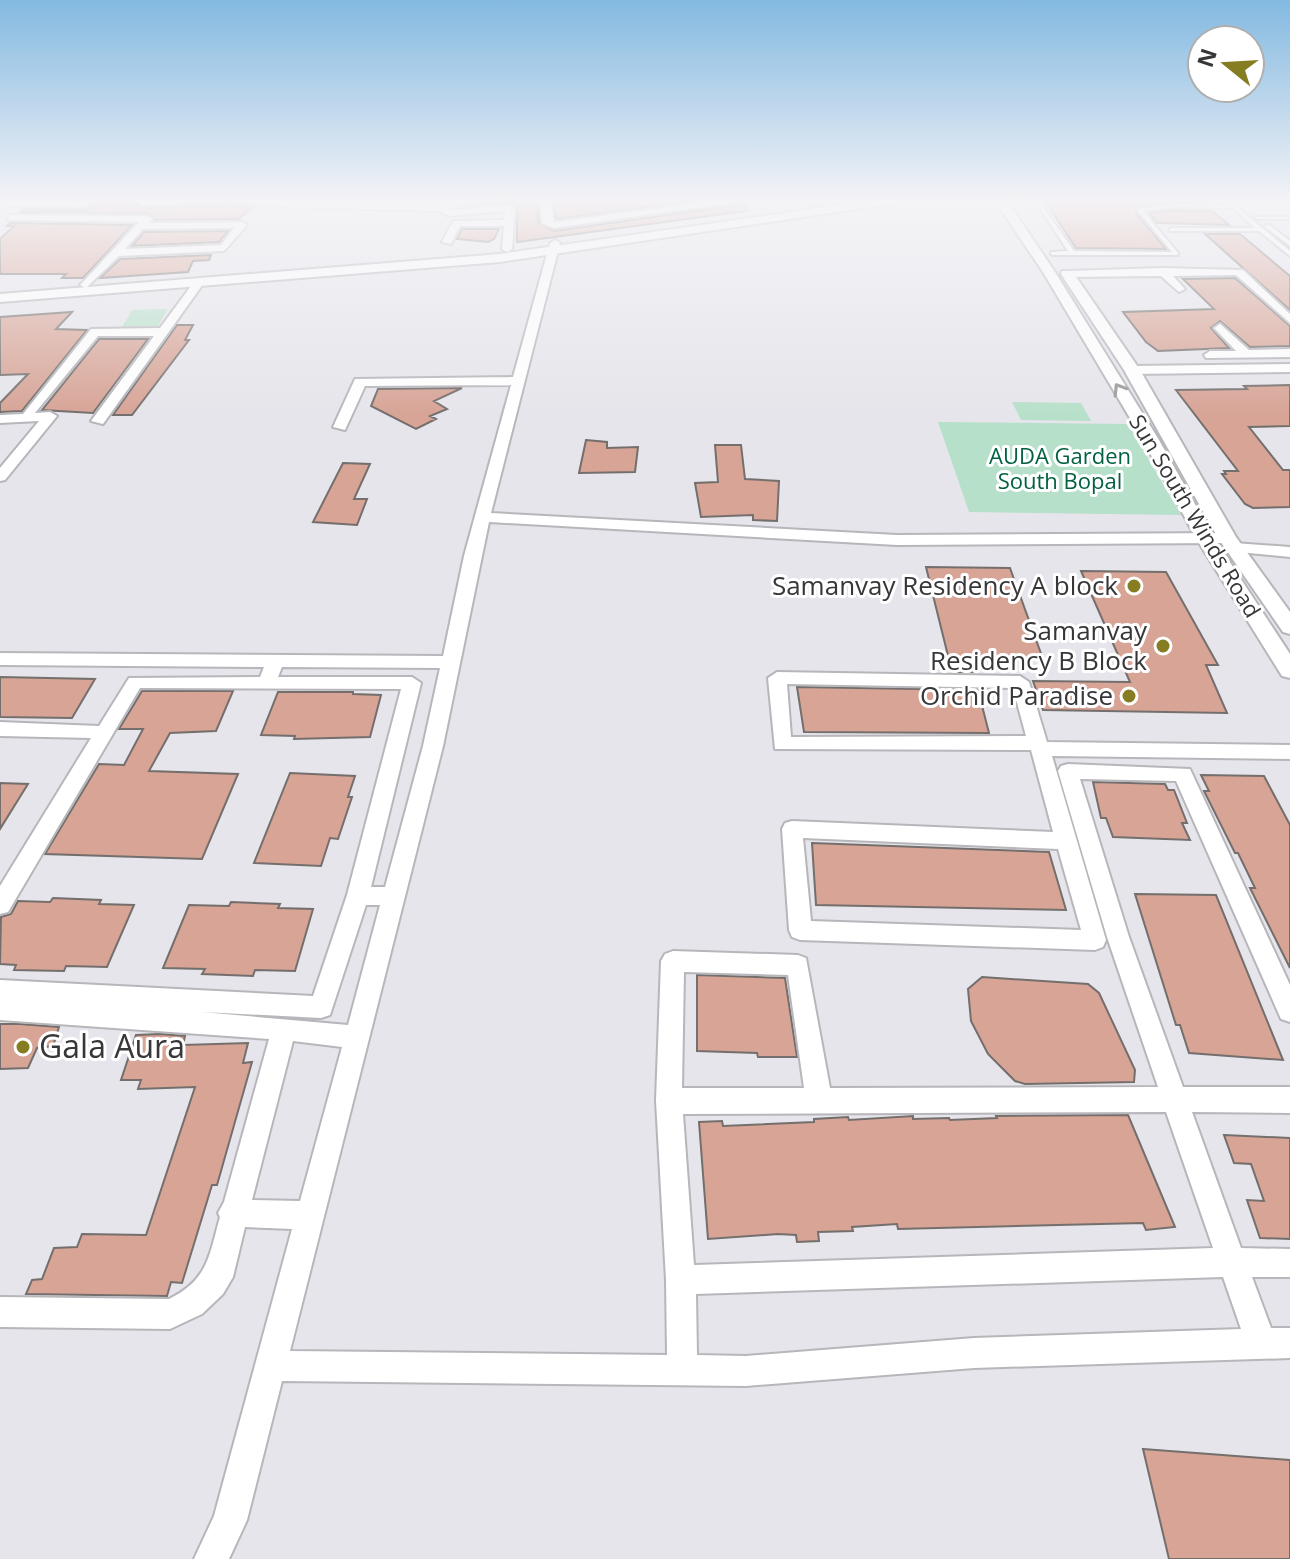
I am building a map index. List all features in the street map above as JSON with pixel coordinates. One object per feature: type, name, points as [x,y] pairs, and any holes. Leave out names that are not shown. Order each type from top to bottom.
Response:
[{"type":"street","points":[[86,285],[99,271]]},
{"type":"street","points":[[0,291],[253,271]]},
{"type":"street","points":[[0,298],[361,271]]},
{"type":"street","points":[[211,1559],[230,1520],[433,746],[482,517],[547,271]]},
{"type":"street","name":"Sun South Winds Road","points":[[1048,271],[1151,440],[1205,538],[1290,671]]},
{"type":"street","points":[[1064,271],[1132,370],[1231,543],[1290,627]]},
{"type":"street","points":[[1162,271],[1179,289]]},
{"type":"street","points":[[1066,274],[1239,272],[1290,320]]},
{"type":"street","points":[[98,421],[198,284]]},
{"type":"street","points":[[1220,328],[1246,354]]},
{"type":"street","points":[[29,412],[95,332],[163,332]]},
{"type":"street","points":[[1172,370],[1160,357],[1290,353]]},
{"type":"street","points":[[1132,370],[1290,368]]},
{"type":"street","points":[[340,427],[360,382],[517,381]]},
{"type":"street","points":[[0,419],[50,416],[0,477]]},
{"type":"street","points":[[482,517],[897,540],[1205,538],[1290,552]]},
{"type":"street","points":[[1266,548],[1290,541]]},
{"type":"street","points":[[0,659],[449,662]]},
{"type":"street","points":[[267,683],[275,661]]},
{"type":"street","points":[[1066,841],[792,829],[800,930],[1095,940],[1039,746],[1020,682],[777,678],[782,744],[1039,746],[1290,752]]},
{"type":"street","points":[[0,905],[135,682],[412,683],[358,895],[321,1007],[0,991]]},
{"type":"street","points":[[0,729],[93,731]]},
{"type":"street","points":[[271,1366],[746,1371],[974,1353],[1276,1343],[1232,1262],[1118,937],[1068,771],[1183,774],[1290,1011]]},
{"type":"street","points":[[358,895],[393,897]]},
{"type":"street","points":[[682,1371],[681,1280],[669,1101],[673,961],[798,965],[819,1100]]},
{"type":"street","points":[[0,1009],[357,1037]]},
{"type":"street","points":[[0,1312],[170,1314],[194,1304],[207,1293],[218,1277],[232,1213],[284,1029]]},
{"type":"street","points":[[669,1101],[1290,1100]]},
{"type":"street","points":[[232,1213],[310,1215]]},
{"type":"street","points":[[681,1280],[1232,1262],[1290,1263]]},
{"type":"green space","points":[[168,309],[158,326],[122,327],[132,310]]},
{"type":"green space","points":[[1012,402],[1081,403],[1091,421],[1021,420]]},
{"type":"green space","name":"AUDA Garden South Bopal","points":[[938,422],[1128,424],[1181,515],[969,512]]},
{"type":"building","points":[[0,271],[90,271],[83,278],[62,278],[66,274],[0,274]]},
{"type":"building","points":[[108,271],[189,271],[188,272],[100,278]]},
{"type":"building","points":[[1246,271],[1284,271],[1290,276],[1290,310]]},
{"type":"building","points":[[1235,278],[1290,326],[1290,346],[1250,347],[1220,321],[1211,328],[1229,348],[1158,351],[1146,342],[1123,312],[1214,309],[1183,279]]},
{"type":"building","points":[[72,312],[56,329],[87,330],[22,411],[0,412],[0,403],[28,374],[0,375],[0,317]]},
{"type":"building","points":[[177,325],[193,325],[185,340],[189,340],[132,415],[113,415]]},
{"type":"building","points":[[99,339],[148,339],[93,413],[42,410]]},
{"type":"building","points":[[1290,385],[1290,426],[1249,427],[1283,470],[1290,470],[1290,507],[1253,508],[1245,504],[1222,474],[1226,474],[1224,471],[1238,471],[1176,390]]},
{"type":"building","points":[[462,388],[434,401],[447,409],[430,416],[436,419],[416,429],[371,406],[378,389]]},
{"type":"building","points":[[586,440],[607,442],[607,448],[638,447],[635,472],[579,473]]},
{"type":"building","points":[[715,445],[741,445],[745,479],[779,481],[777,521],[753,520],[753,515],[701,517],[695,483],[718,482]]},
{"type":"building","points":[[343,463],[370,464],[354,499],[367,499],[357,525],[313,522]]},
{"type":"building","points":[[926,567],[1010,568],[1043,659],[970,658],[974,672],[952,672]]},
{"type":"building","points":[[1081,571],[1166,572],[1218,665],[1206,665],[1227,713],[1043,710],[1033,681],[1130,682]]},
{"type":"building","points":[[0,677],[95,679],[72,718],[0,717]]},
{"type":"building","points":[[797,687],[978,690],[989,733],[804,732]]},
{"type":"building","points":[[142,691],[233,691],[216,731],[170,733],[149,771],[238,774],[202,859],[45,854],[99,764],[124,765],[143,729],[119,729]]},
{"type":"building","points":[[278,692],[381,695],[370,737],[294,739],[295,736],[261,735]]},
{"type":"building","points":[[290,773],[355,776],[348,797],[352,797],[338,839],[330,838],[321,866],[254,863]]},
{"type":"building","points":[[1201,775],[1264,776],[1290,825],[1290,968],[1250,888],[1255,888],[1238,853],[1235,853],[1204,791],[1209,791]]},
{"type":"building","points":[[1093,782],[1165,784],[1168,790],[1174,790],[1187,823],[1182,823],[1190,840],[1113,837],[1106,818],[1101,818]]},
{"type":"building","points":[[0,783],[28,784],[0,829]]},
{"type":"building","points":[[812,843],[1049,852],[1066,910],[816,905]]},
{"type":"building","points":[[1135,894],[1216,895],[1283,1060],[1189,1053],[1180,1025],[1176,1025]]},
{"type":"building","points":[[53,898],[134,905],[107,967],[66,966],[64,971],[14,970],[16,965],[0,964],[1,917],[11,914],[18,901],[50,902]]},
{"type":"building","points":[[231,902],[313,909],[295,971],[255,970],[253,976],[202,974],[205,969],[163,968],[189,905],[229,906]]},
{"type":"building","points":[[697,975],[785,978],[797,1057],[697,1051]]},
{"type":"building","points":[[982,977],[1088,984],[1099,993],[1135,1070],[1134,1082],[1025,1084],[1015,1081],[988,1054],[971,1021],[968,989]]},
{"type":"building","name":"Gala Aura","points":[[0,1024],[59,1027],[53,1046],[37,1048],[28,1068],[0,1069]]},
{"type":"building","points":[[136,1035],[185,1036],[183,1045],[248,1043],[243,1063],[252,1062],[217,1185],[212,1185],[182,1283],[171,1282],[167,1296],[26,1294],[32,1280],[42,1279],[54,1248],[77,1247],[82,1234],[146,1235],[195,1087],[138,1089],[141,1080],[121,1080]]},
{"type":"building","points":[[1128,1115],[1175,1227],[1146,1230],[1143,1223],[898,1229],[897,1224],[852,1227],[853,1231],[818,1232],[819,1241],[797,1242],[796,1235],[778,1234],[708,1239],[699,1122],[722,1121],[723,1126],[814,1122],[814,1119],[848,1117],[849,1120],[913,1116],[913,1119],[950,1120],[996,1116]]},
{"type":"building","points":[[1224,1135],[1290,1138],[1290,1239],[1260,1238],[1247,1200],[1264,1201],[1251,1164],[1234,1163]]},
{"type":"building","points":[[1143,1449],[1290,1460],[1290,1559],[1169,1559]]},
{"type":"place","name":"Samanvay Residency A block","points":[[1134,586]]},
{"type":"place","name":"Samanvay Residency B Block","points":[[1163,646]]},
{"type":"place","name":"Orchid Paradise","points":[[1129,696]]},
{"type":"place","name":"Gala Aura","points":[[23,1047]]}]
